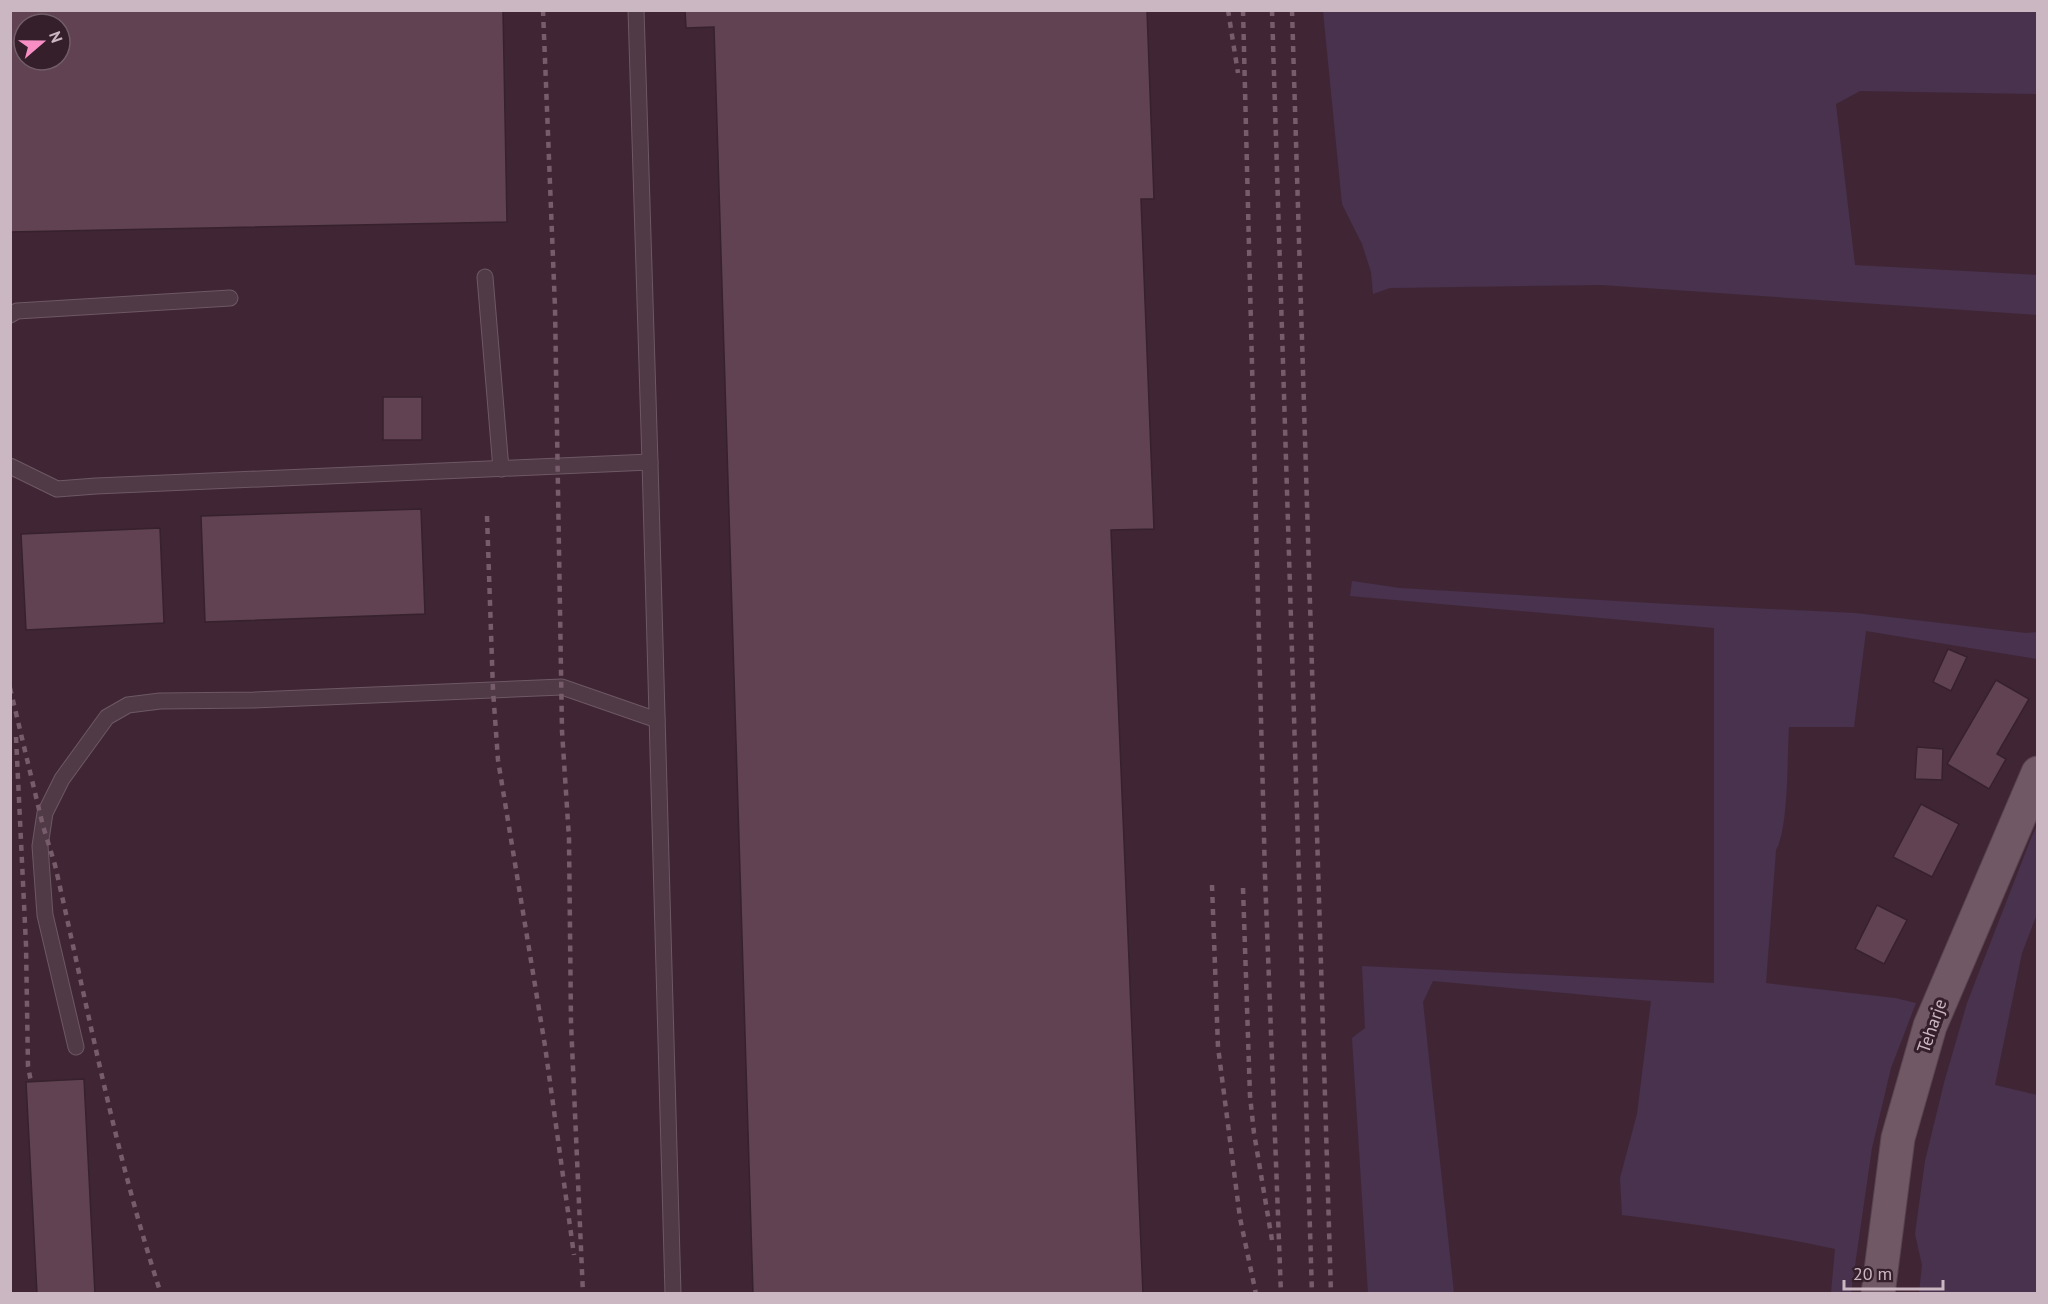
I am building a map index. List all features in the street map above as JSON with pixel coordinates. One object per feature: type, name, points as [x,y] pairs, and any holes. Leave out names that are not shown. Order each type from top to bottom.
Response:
[{"type":"main road","name":"Teharje","points":[[1878,1293],[1898,1137],[1929,1026],[2037,773]]},
{"type":"lane","points":[[636,10],[673,1293]]},
{"type":"lane","points":[[484,277],[501,469]]},
{"type":"lane","points":[[10,315],[17,310],[230,298]]},
{"type":"lane","points":[[10,466],[57,489],[650,462]]},
{"type":"lane","points":[[76,1047],[45,915],[39,846],[45,813],[62,779],[108,717],[128,705],[159,701],[254,700],[562,687],[657,720]]},
{"type":"shaded area","points":[[1323,11],[2037,11],[2037,94],[1860,91],[1836,104],[1855,265],[2037,275],[2037,315],[1602,285],[1390,288],[1373,294],[1371,272],[1362,244],[1342,204]]},
{"type":"shaded area","points":[[1352,581],[1400,588],[1855,613],[2026,633],[2037,632],[2037,659],[1866,631],[1854,727],[1789,727],[1787,791],[1783,825],[1776,850],[1766,983],[1895,998],[1916,1003],[1891,1068],[1872,1148],[1851,1293],[1831,1293],[1835,1249],[1729,1230],[1622,1215],[1620,1178],[1637,1114],[1651,1001],[1433,981],[1423,1002],[1454,1293],[1368,1293],[1352,1038],[1365,1028],[1362,966],[1714,983],[1714,628],[1350,596]]},
{"type":"shaded area","points":[[2037,825],[2037,914],[2022,953],[1995,1085],[2037,1095],[2037,1293],[1919,1293],[1922,1265],[1915,1234],[1925,1161],[1944,1083],[1967,1003]]},
{"type":"building","points":[[10,10],[503,10],[507,222],[10,232]]},
{"type":"building","points":[[685,10],[1147,10],[1154,199],[1141,199],[1154,529],[1111,530],[1143,1294],[753,1294],[714,27],[686,28]]},
{"type":"building","points":[[383,397],[422,397],[422,440],[383,440]]},
{"type":"building","points":[[421,509],[425,614],[205,622],[201,516]]},
{"type":"building","points":[[160,528],[164,623],[26,630],[21,534]]},
{"type":"building","points":[[1948,649],[1967,657],[1951,691],[1933,682]]},
{"type":"building","points":[[1996,680],[2029,699],[1997,754],[2006,759],[1989,789],[1947,764]]},
{"type":"building","points":[[1917,747],[1943,749],[1942,780],[1915,779]]},
{"type":"building","points":[[1921,804],[1959,824],[1932,877],[1893,857]]},
{"type":"building","points":[[1877,905],[1907,920],[1884,964],[1855,949]]},
{"type":"building","points":[[84,1079],[95,1294],[37,1294],[26,1082]]},
{"type":"railway","points":[[543,10],[555,308],[562,731],[569,838],[571,1023],[583,1294]]},
{"type":"railway","points":[[1228,10],[1238,73]]},
{"type":"railway","points":[[1243,10],[1265,876],[1281,1294]]},
{"type":"railway","points":[[1272,10],[1312,1294]]},
{"type":"railway","points":[[1292,10],[1331,1294]]},
{"type":"railway","points":[[487,516],[493,690],[498,760],[545,1046],[574,1255]]},
{"type":"railway","points":[[10,688],[43,826],[55,865],[116,1135],[161,1294]]},
{"type":"railway","points":[[16,737],[26,945],[28,1066],[31,1082]]},
{"type":"railway","points":[[1212,885],[1218,1047],[1240,1218],[1256,1294]]},
{"type":"railway","points":[[1243,888],[1250,1096],[1272,1240]]}]
